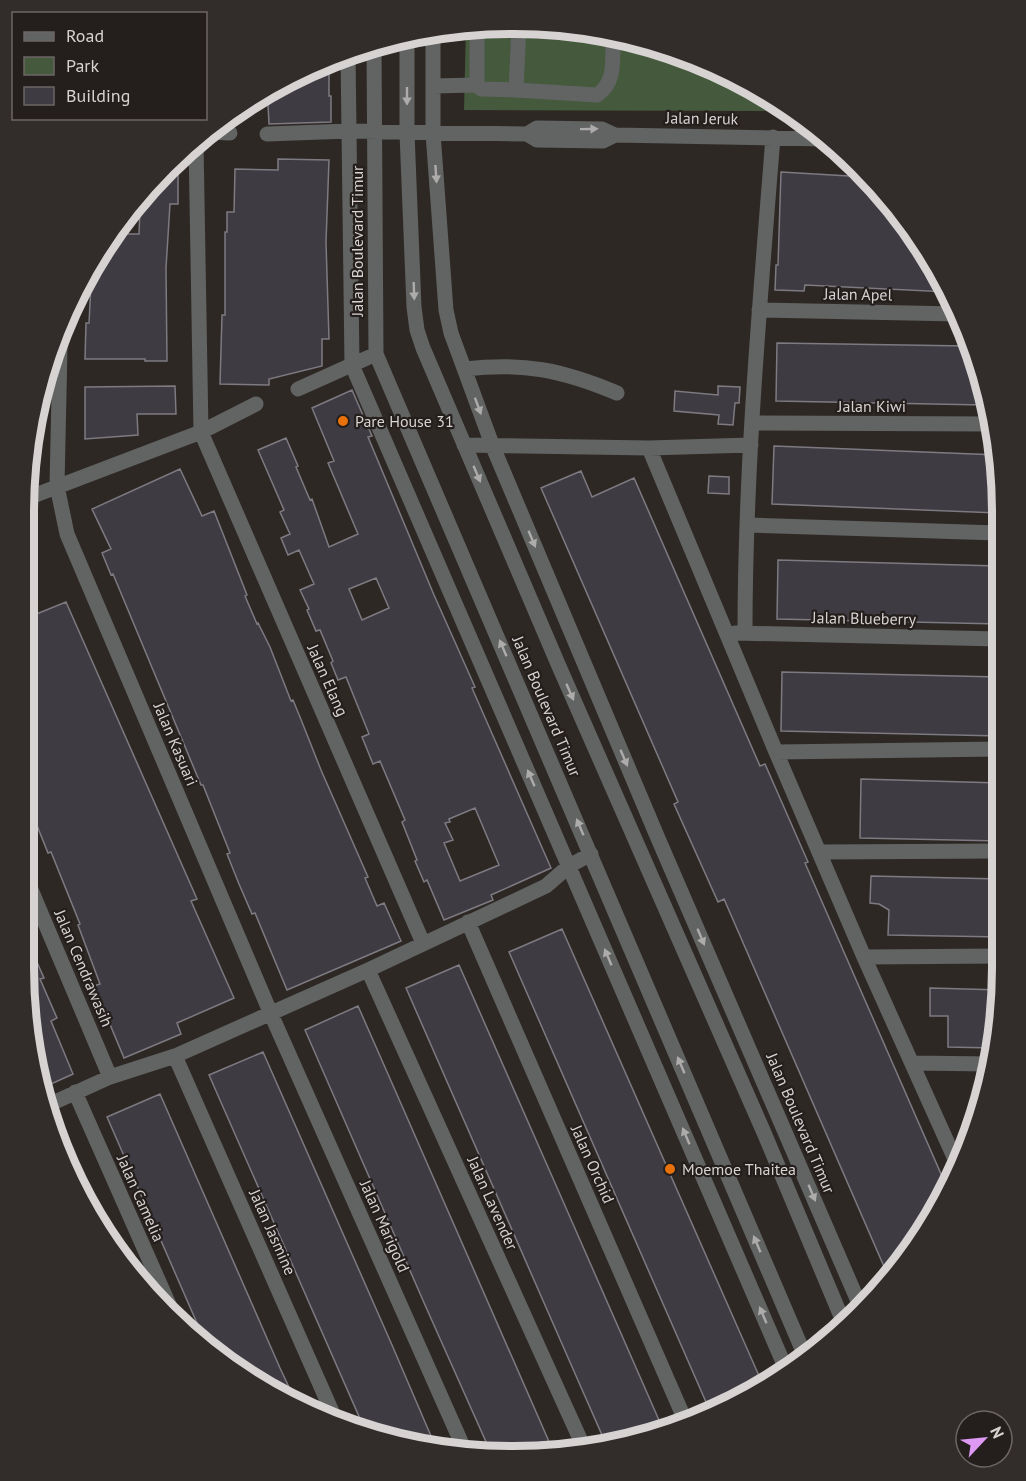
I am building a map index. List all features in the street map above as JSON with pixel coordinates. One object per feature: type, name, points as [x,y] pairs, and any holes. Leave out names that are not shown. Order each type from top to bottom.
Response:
[{"type":"street","points":[[516,90],[519,34]]},
{"type":"street","points":[[477,36],[477,85]]},
{"type":"street","name":"Jalan Boulevard Timur","points":[[433,42],[434,133],[446,310],[451,333],[493,447],[657,836],[857,1299]]},
{"type":"street","points":[[433,86],[477,85],[481,89],[597,95],[607,88],[612,74],[613,46]]},
{"type":"street","name":"Jalan Boulevard Timur","points":[[407,47],[407,133],[414,307],[417,330],[423,348],[558,664],[765,1135],[841,1316]]},
{"type":"street","name":"Jalan Boulevard Timur","points":[[374,55],[376,354],[802,1349]]},
{"type":"street","points":[[348,64],[352,365],[783,1363]]},
{"type":"street","name":"Jalan Jeruk","points":[[267,134],[349,131],[527,134],[537,128],[603,129],[615,135],[810,138]]},
{"type":"street","points":[[222,133],[230,133]]},
{"type":"street","points":[[745,633],[751,445],[773,137]]},
{"type":"street","points":[[196,155],[201,432]]},
{"type":"street","name":"Jalan Apel","points":[[759,310],[948,314]]},
{"type":"street","points":[[298,389],[376,354]]},
{"type":"street","name":"Jalan Kasuari","points":[[60,360],[57,486],[67,534],[271,1014]]},
{"type":"street","points":[[465,369],[516,366],[555,371],[617,393]]},
{"type":"street","points":[[35,495],[201,432],[256,405]]},
{"type":"street","name":"Jalan Kiwi","points":[[753,423],[983,424]]},
{"type":"street","name":"Jalan Elang","points":[[201,432],[423,943]]},
{"type":"street","points":[[464,445],[649,448],[751,445]]},
{"type":"street","points":[[649,448],[864,957],[953,1155]]},
{"type":"street","points":[[748,525],[992,533]]},
{"type":"street","name":"Jalan Blueberry","points":[[728,633],[992,639]]},
{"type":"street","points":[[776,752],[992,749]]},
{"type":"street","points":[[819,852],[992,851]]},
{"type":"street","points":[[54,1102],[110,1077],[175,1056],[368,970],[546,886],[568,866],[591,854]]},
{"type":"street","points":[[546,886],[601,879]]},
{"type":"street","name":"Jalan Cendrawasih","points":[[34,897],[110,1077]]},
{"type":"street","name":"Jalan Orchid","points":[[468,922],[684,1415]]},
{"type":"street","points":[[864,957],[992,956]]},
{"type":"street","name":"Jalan Lavender","points":[[368,970],[581,1441]]},
{"type":"street","name":"Jalan Marigold","points":[[271,1014],[462,1443]]},
{"type":"street","name":"Jalan Jasmine","points":[[175,1056],[333,1411]]},
{"type":"street","points":[[913,1064],[981,1064]]},
{"type":"street","name":"Jalan Camelia","points":[[75,1092],[165,1296]]},
{"type":"street","points":[[671,1103],[693,1093]]},
{"type":"street","points":[[765,1135],[783,1126]]},
{"type":"green space","points":[[513,34],[575,39],[637,51],[696,71],[725,84],[772,111],[464,110],[466,38]]},
{"type":"building","points":[[329,71],[331,122],[269,124],[268,104],[266,104]]},
{"type":"building","points":[[278,159],[329,160],[326,242],[329,339],[322,339],[322,366],[269,379],[269,385],[220,384],[222,315],[225,315],[225,232],[227,232],[227,212],[234,212],[235,169],[278,170]]},
{"type":"building","points":[[178,172],[178,204],[170,204],[166,268],[167,361],[85,359],[86,323],[89,323],[91,289],[124,234],[139,234],[140,214]]},
{"type":"building","points":[[781,172],[852,176],[893,222],[911,247],[937,291],[805,285],[804,291],[775,290],[776,265],[778,265]]},
{"type":"building","points":[[777,343],[961,346],[979,405],[776,401]]},
{"type":"building","points":[[175,386],[176,414],[137,414],[138,435],[85,439],[85,387]]},
{"type":"building","points":[[718,386],[740,387],[739,403],[735,403],[733,425],[718,424],[719,415],[674,411],[675,391],[718,395]]},
{"type":"building","points":[[352,390],[372,436],[368,437],[475,687],[472,688],[551,868],[491,895],[493,900],[444,920],[427,880],[424,882],[415,861],[417,860],[402,822],[405,820],[380,761],[373,764],[362,737],[369,734],[346,677],[338,680],[320,630],[316,631],[307,610],[309,609],[300,590],[314,584],[299,550],[288,555],[281,538],[290,534],[280,512],[284,510],[258,450],[286,438],[310,500],[312,499],[329,547],[358,534],[328,463],[334,461],[312,408]],"holes":[[[376,578],[389,608],[362,620],[349,589]],[[475,808],[499,865],[460,881],[444,843],[453,840],[445,823]]]},
{"type":"building","points":[[774,446],[987,455],[992,513],[772,504]]},
{"type":"building","points":[[180,469],[202,516],[214,511],[247,595],[245,596],[270,647],[291,701],[293,700],[368,877],[365,878],[377,906],[384,903],[401,941],[287,990],[255,913],[252,914],[239,884],[227,854],[230,853],[203,785],[201,785],[113,574],[111,575],[102,553],[111,549],[92,509]]},
{"type":"building","points":[[581,471],[592,497],[634,478],[760,766],[765,764],[808,862],[805,863],[943,1178],[911,1234],[885,1269],[724,899],[718,902],[674,804],[678,802],[541,488]]},
{"type":"building","points":[[709,476],[729,477],[729,494],[708,493]]},
{"type":"building","points":[[778,560],[992,566],[992,624],[777,619]]},
{"type":"building","points":[[66,602],[197,899],[191,901],[234,998],[177,1023],[181,1034],[124,1058],[94,986],[100,984],[78,925],[80,924],[51,852],[48,853],[34,818],[34,615]]},
{"type":"building","points":[[782,672],[992,677],[992,736],[781,731]]},
{"type":"building","points":[[861,779],[992,783],[992,841],[860,838]]},
{"type":"building","points":[[871,876],[992,879],[992,937],[888,935],[889,910],[879,904],[870,903]]},
{"type":"building","points":[[562,929],[760,1377],[755,1380],[706,1402],[509,952]]},
{"type":"building","points":[[34,956],[44,978],[40,979],[57,1018],[51,1021],[73,1074],[49,1085],[39,1030]]},
{"type":"building","points":[[459,965],[660,1423],[603,1437],[406,988]]},
{"type":"building","points":[[930,988],[991,990],[984,1048],[948,1047],[948,1016],[930,1016]]},
{"type":"building","points":[[358,1006],[550,1444],[488,1445],[305,1030]]},
{"type":"building","points":[[263,1052],[432,1439],[361,1422],[209,1075]]},
{"type":"building","points":[[160,1094],[291,1391],[247,1366],[200,1329],[107,1117]]},
{"type":"place","name":"Pare House 31","points":[[343,421]]},
{"type":"place","name":"Moemoe Thaitea","points":[[670,1169]]}]
